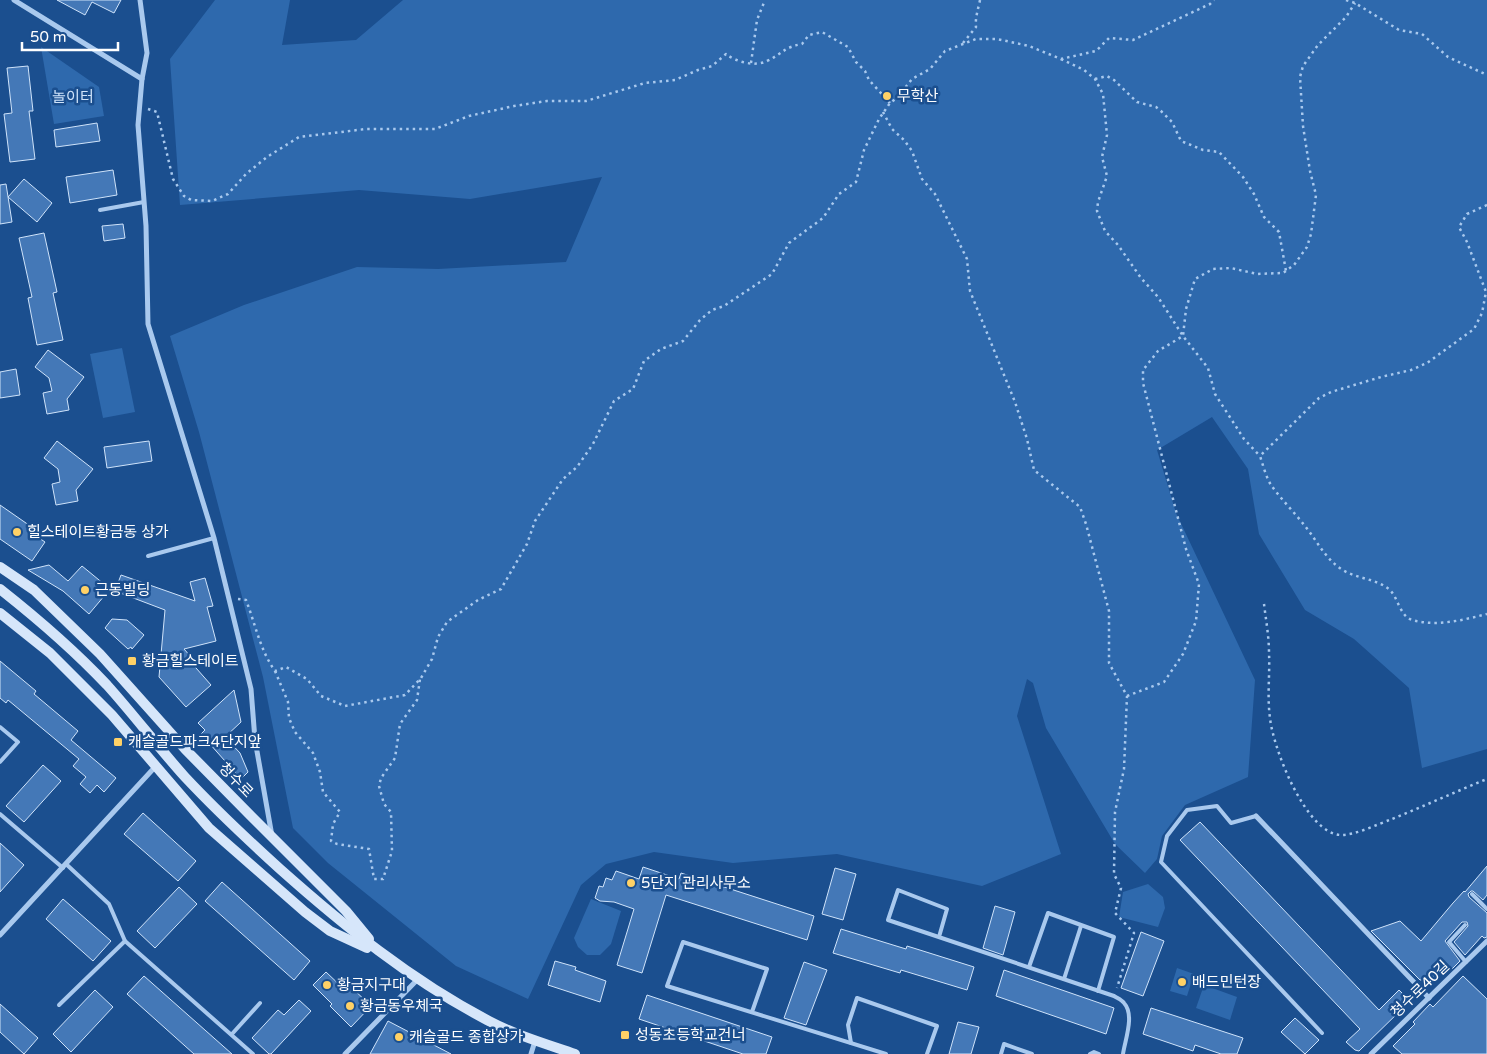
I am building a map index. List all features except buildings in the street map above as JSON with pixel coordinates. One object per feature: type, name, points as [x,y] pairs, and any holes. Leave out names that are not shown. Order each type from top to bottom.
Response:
[{"type":"main road","name":"청수로","points":[[0,567],[34,590],[100,654],[185,749],[346,911],[382,955]]},
{"type":"main road","name":"청수로","points":[[0,589],[43,622],[106,684],[186,778],[256,846],[313,898],[382,955],[488,1021],[535,1041],[575,1054]]},
{"type":"main road","name":"청수로","points":[[0,613],[50,653],[112,715],[209,828],[305,912],[330,931],[382,955]]},
{"type":"street","points":[[14,0],[142,78]]},
{"type":"street","points":[[140,0],[148,53],[142,78],[138,126],[144,202],[148,324],[214,538],[229,598],[251,689],[255,740],[273,839]]},
{"type":"street","points":[[0,935],[156,767]]},
{"type":"street","points":[[1256,816],[1429,998]]},
{"type":"street","name":"청수로40길","points":[[1371,1054],[1487,942]]},
{"type":"street","points":[[345,1054],[418,978]]},
{"type":"street","points":[[531,1054],[535,1041]]},
{"type":"lane","points":[[100,210],[144,202]]},
{"type":"lane","points":[[148,556],[214,538]]},
{"type":"lane","points":[[0,727],[18,742],[0,762]]},
{"type":"lane","points":[[1256,816],[1231,823],[1217,806],[1187,810],[1167,836],[1162,862],[1322,1033]]},
{"type":"lane","points":[[0,814],[110,904],[125,941],[254,1054]]},
{"type":"lane","points":[[939,937],[947,909],[898,890],[888,920],[1114,996],[1124,1002],[1128,1009],[1129,1018],[1123,1054]]},
{"type":"lane","points":[[1472,894],[1486,906]]},
{"type":"lane","points":[[1029,967],[1048,913],[1114,937],[1098,991]]},
{"type":"lane","points":[[1465,925],[1449,942],[1466,962]]},
{"type":"lane","points":[[1064,979],[1081,926]]},
{"type":"lane","points":[[59,1005],[125,941]]},
{"type":"lane","points":[[752,1012],[767,969],[683,942],[667,986],[886,1054]]},
{"type":"lane","points":[[851,1043],[848,1025],[857,998],[937,1026],[927,1054]]},
{"type":"lane","points":[[232,1034],[260,1003]]},
{"type":"lane","points":[[1001,1054],[1004,1044],[1032,1054]]},
{"type":"lane","points":[[1090,1054],[1094,1052],[1099,1054]]},
{"type":"path","points":[[751,63],[757,20],[765,0]]},
{"type":"path","points":[[962,44],[976,27],[975,19],[980,0]]},
{"type":"path","points":[[1061,59],[1096,51],[1109,38],[1133,40],[1210,4],[1214,0]]},
{"type":"path","points":[[1346,0],[1356,3],[1399,30],[1422,34],[1448,57],[1487,75]]},
{"type":"path","points":[[1183,336],[1186,309],[1195,279],[1213,269],[1231,268],[1257,274],[1283,273],[1294,265],[1307,247],[1311,234],[1316,195],[1303,126],[1300,77],[1303,66],[1318,45],[1346,17],[1356,3]]},
{"type":"path","points":[[139,107],[157,112],[173,180],[184,196],[191,200],[212,201],[228,194],[246,174],[267,157],[299,137],[366,129],[435,129],[469,116],[514,106],[547,101],[586,101],[645,83],[675,80],[712,66],[726,54],[733,60],[751,63],[765,62],[790,46],[802,44],[809,35],[822,32],[848,47],[869,80],[890,103]]},
{"type":"path","points":[[275,671],[286,667],[307,679],[321,696],[345,706],[405,695],[421,678],[432,659],[438,637],[447,622],[478,600],[501,589],[527,544],[535,521],[563,479],[577,468],[588,452],[614,401],[633,389],[644,360],[661,349],[682,341],[700,320],[712,310],[724,306],[772,274],[789,243],[823,218],[839,194],[856,182],[864,150],[883,112],[890,103],[898,97],[912,79],[930,69],[945,51],[976,39],[996,40],[1028,46],[1084,70],[1095,79],[1103,94],[1107,135],[1102,157],[1107,176],[1098,202],[1097,211],[1105,231],[1158,297],[1183,336],[1208,368],[1215,394],[1244,439],[1260,456],[1270,483],[1304,524],[1330,562],[1351,575],[1376,582],[1390,591],[1407,618],[1413,620],[1453,622],[1487,614]]},
{"type":"path","points":[[1095,79],[1107,76],[1114,80],[1137,102],[1156,107],[1172,122],[1181,141],[1203,150],[1220,152],[1243,177],[1254,194],[1264,217],[1279,232],[1286,271]]},
{"type":"path","points":[[883,112],[892,129],[912,151],[922,179],[935,194],[967,259],[970,291],[1015,402],[1027,439],[1034,470],[1080,507],[1109,611],[1110,663],[1128,696],[1124,769],[1115,812],[1114,874],[1121,888],[1115,912],[1134,933],[1114,996]]},
{"type":"path","points":[[1260,456],[1318,398],[1331,392],[1411,370],[1427,363],[1474,329],[1482,313],[1486,292],[1467,242],[1459,227],[1467,214],[1487,204]]},
{"type":"path","points":[[1128,696],[1164,682],[1183,654],[1196,621],[1199,584],[1186,549],[1143,383],[1143,370],[1158,351],[1183,336]]},
{"type":"path","points":[[229,598],[246,600],[260,641],[288,702],[289,718],[295,732],[312,753],[320,772],[323,792],[340,812],[333,824],[331,841],[337,844],[369,849],[374,879],[383,879],[392,851],[391,812],[384,804],[379,786],[381,778],[394,758],[400,724],[416,700],[421,678]]},
{"type":"path","points":[[1264,604],[1269,652],[1270,718],[1276,746],[1284,768],[1307,811],[1319,825],[1328,832],[1344,835],[1375,826],[1487,779]]},
{"type":"green space","points":[[215,0],[290,0],[282,45],[356,40],[403,0],[1487,0],[1487,749],[1422,768],[1409,688],[1354,639],[1305,610],[1259,534],[1248,469],[1212,417],[1157,450],[1176,513],[1255,680],[1248,777],[1185,805],[1162,836],[1157,859],[1145,873],[1115,844],[1046,728],[1033,683],[1027,679],[1017,716],[1061,854],[982,886],[837,854],[733,863],[654,852],[606,864],[581,885],[528,999],[456,966],[328,863],[293,828],[263,677],[199,432],[170,336],[244,305],[357,267],[438,269],[566,262],[602,177],[470,199],[359,190],[180,205],[170,59]]},
{"type":"green space","name":"놀이터","points":[[41,47],[99,87],[104,116],[54,124]]},
{"type":"green space","points":[[122,348],[135,412],[103,418],[90,354]]},
{"type":"green space","points":[[1148,884],[1163,897],[1165,908],[1158,927],[1119,917],[1123,892]]},
{"type":"green space","points":[[591,899],[621,911],[611,944],[600,955],[587,955],[578,947],[574,938]]},
{"type":"green space","name":"배드민턴장","points":[[1177,968],[1194,974],[1187,996],[1170,991]]},
{"type":"green space","points":[[1204,985],[1237,997],[1230,1020],[1196,1008]]},
{"type":"place","name":"무학산","points":[[887,96]]},
{"type":"place","name":"힐스테이트황금동 상가","points":[[17,532]]},
{"type":"place","name":"근동빌딩","points":[[85,590]]},
{"type":"place","name":"황금힐스테이트","points":[[132,661]]},
{"type":"place","name":"캐슬골드파크4단지앞","points":[[118,742]]},
{"type":"place","name":"5단지 관리사무소","points":[[631,883]]},
{"type":"place","name":"배드민턴장","points":[[1182,982]]},
{"type":"place","name":"황금지구대","points":[[327,985]]},
{"type":"place","name":"황금동우체국","points":[[350,1006]]},
{"type":"place","name":"성동초등학교건너","points":[[625,1035]]},
{"type":"place","name":"캐슬골드 종합상가","points":[[399,1037]]}]
